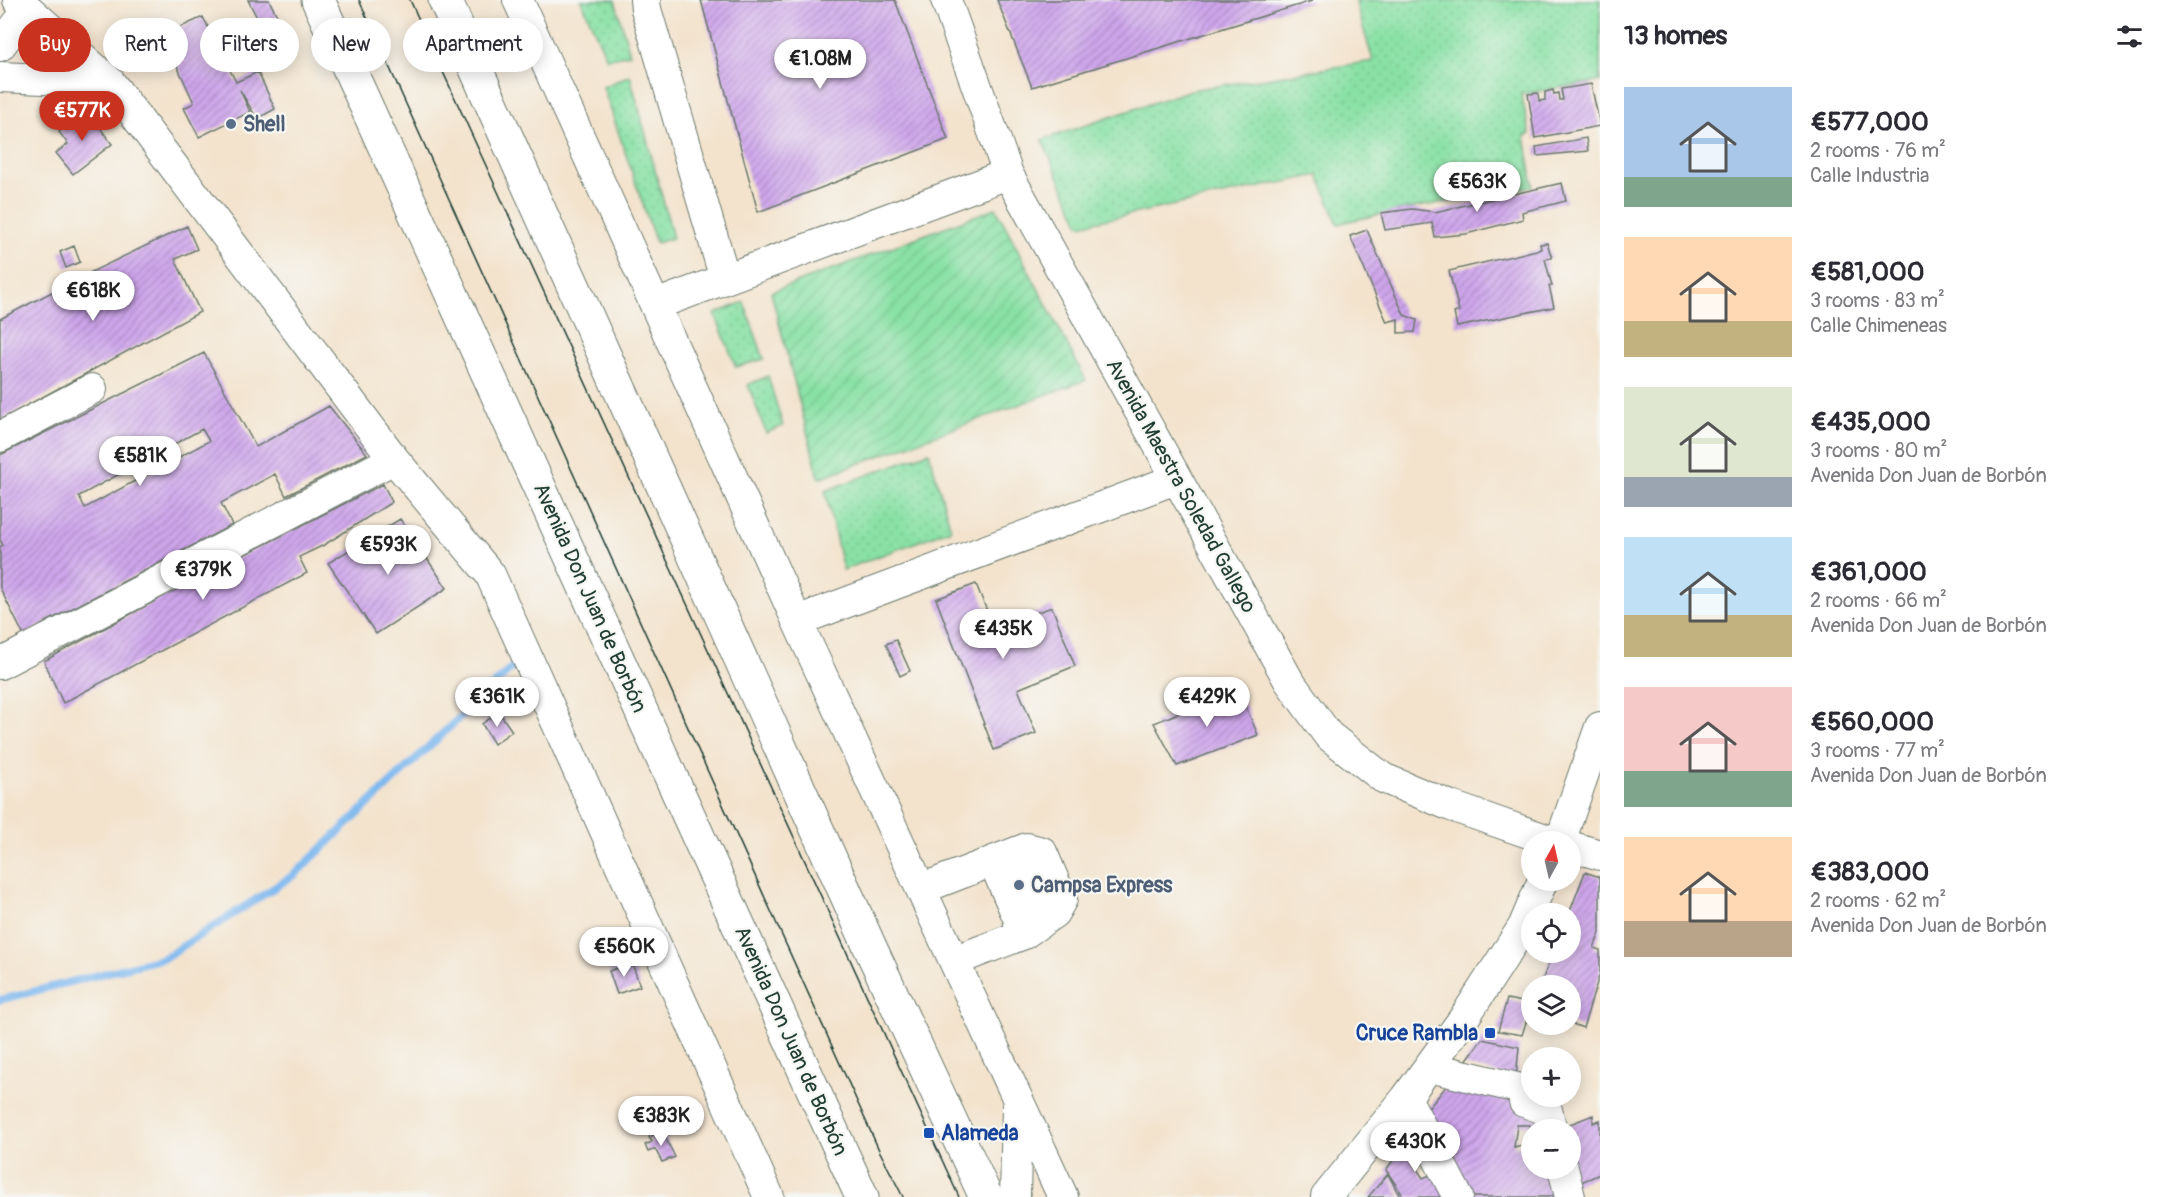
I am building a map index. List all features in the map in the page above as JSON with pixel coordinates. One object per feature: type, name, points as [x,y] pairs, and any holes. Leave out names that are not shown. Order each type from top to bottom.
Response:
[{"type":"main road","name":"Avenida Don Juan de Borbón","points":[[318,0],[862,1197]]},
{"type":"main road","points":[[445,0],[869,945],[986,1197]]},
{"type":"street","points":[[518,0],[797,621],[1063,1197]]},
{"type":"street","points":[[645,0],[725,279]]},
{"type":"street","name":"Avenida Maestra Soledad Gallego","points":[[946,0],[1008,174],[1289,681],[1328,735],[1383,778],[1451,806],[1523,831]]},
{"type":"street","points":[[0,46],[23,5],[110,82],[394,459],[490,574],[769,1197]]},
{"type":"street","points":[[0,77],[110,82]]},
{"type":"street","points":[[655,305],[1008,174]]},
{"type":"street","points":[[0,437],[92,389]]},
{"type":"street","points":[[0,664],[394,459]]},
{"type":"street","points":[[797,621],[1176,479]]},
{"type":"street","points":[[1564,831],[1600,727]]},
{"type":"street","points":[[921,889],[1027,848],[1042,852],[1062,899],[1054,913],[1029,929],[954,961]]},
{"type":"street","points":[[1581,849],[1600,855]]},
{"type":"street","points":[[1004,857],[1019,920],[1029,929]]},
{"type":"street","points":[[1326,1197],[1406,1098],[1464,1018],[1523,927],[1538,891]]},
{"type":"street","points":[[1429,1067],[1526,1090],[1524,1102],[1547,1110],[1549,1119]]},
{"type":"street","points":[[1015,1197],[1017,1098]]},
{"type":"street","points":[[1406,1098],[1458,1197]]},
{"type":"street","points":[[1566,1179],[1570,1197]]},
{"type":"green space","points":[[581,0],[615,0],[630,54],[607,59]]},
{"type":"green space","points":[[1355,0],[1600,0],[1600,81],[1521,94],[1530,134],[1525,136],[1533,186],[1338,224],[1318,175],[1080,225],[1042,140],[1191,90],[1373,61]]},
{"type":"green space","points":[[630,75],[673,238],[656,243],[603,87]]},
{"type":"green space","points":[[996,208],[1086,380],[819,478],[771,292]]},
{"type":"green space","points":[[744,302],[764,359],[736,367],[715,314]]},
{"type":"green space","points":[[768,376],[783,426],[766,433],[748,385]]},
{"type":"green space","points":[[929,452],[951,529],[843,570],[825,491]]},
{"type":"building","points":[[248,0],[269,0],[278,18],[257,18]]},
{"type":"building","points":[[701,0],[895,0],[948,139],[758,212]]},
{"type":"building","points":[[997,0],[1312,0],[1312,1],[1032,87]]},
{"type":"building","points":[[200,18],[200,72],[231,72],[236,82],[258,72],[275,109],[257,119],[240,90],[250,112],[199,137],[184,108],[194,103],[180,72],[188,72],[188,24]]},
{"type":"building","points":[[1591,84],[1600,126],[1535,138],[1528,94],[1538,93],[1539,101],[1545,100],[1545,92],[1553,90],[1554,94],[1558,93],[1559,100],[1563,100],[1561,89]]},
{"type":"building","points":[[87,110],[112,144],[73,174],[56,153],[68,144],[59,132]]},
{"type":"building","points":[[1586,138],[1588,151],[1537,156],[1536,147]]},
{"type":"building","points":[[1562,183],[1566,201],[1522,212],[1523,219],[1466,234],[1435,237],[1432,223],[1385,230],[1381,213],[1412,209],[1435,212]]},
{"type":"building","points":[[187,226],[197,249],[175,259],[200,312],[0,420],[0,319],[71,282],[83,305],[101,295],[91,272]]},
{"type":"building","points":[[1367,230],[1404,315],[1417,320],[1415,332],[1398,333],[1398,319],[1387,322],[1350,236]]},
{"type":"building","points":[[1547,243],[1552,258],[1545,259],[1552,286],[1549,286],[1554,307],[1457,327],[1454,313],[1459,311],[1449,271],[1541,249],[1540,244]]},
{"type":"building","points":[[74,246],[80,262],[66,268],[60,252]]},
{"type":"building","points":[[204,353],[256,447],[329,406],[367,454],[286,496],[275,474],[221,503],[232,525],[48,621],[24,636],[0,588],[0,547],[3,545],[0,540],[0,455]],"holes":[[[202,429],[209,441],[85,508],[79,496]]]},
{"type":"building","points":[[383,484],[392,502],[324,545],[299,557],[307,573],[63,703],[44,661],[179,588]]},
{"type":"building","points":[[400,519],[447,588],[376,634],[328,563]]},
{"type":"building","points":[[976,584],[994,628],[1052,607],[1075,666],[1018,689],[1036,733],[994,750],[936,599]]},
{"type":"building","points":[[896,640],[910,671],[900,676],[886,644]]},
{"type":"building","points":[[1238,689],[1258,735],[1177,766],[1154,723]]},
{"type":"building","points":[[499,712],[512,731],[494,744],[482,724]]},
{"type":"building","points":[[1585,872],[1600,877],[1600,933],[1594,948],[1600,950],[1600,973],[1583,1028],[1581,1027],[1581,975],[1544,975],[1549,963],[1581,963],[1581,903],[1573,903],[1578,891],[1581,891]]},
{"type":"building","points":[[632,963],[640,986],[617,994],[609,971]]},
{"type":"building","points":[[1507,999],[1521,1002],[1521,1035],[1498,1031]]},
{"type":"building","points":[[1482,1039],[1519,1047],[1516,1078],[1463,1065]]},
{"type":"building","points":[[1447,1085],[1514,1100],[1537,1119],[1521,1119],[1521,1125],[1517,1125],[1514,1147],[1521,1145],[1521,1179],[1563,1179],[1567,1191],[1549,1197],[1466,1197],[1448,1161],[1457,1157],[1453,1150],[1445,1154],[1424,1114]]},
{"type":"building","points":[[1593,1115],[1593,1123],[1600,1120],[1600,1174],[1572,1186],[1572,1179],[1581,1179],[1581,1120]]},
{"type":"building","points":[[1415,1130],[1425,1144],[1413,1163],[1423,1178],[1439,1171],[1453,1197],[1404,1197],[1386,1170]]},
{"type":"building","points":[[662,1131],[675,1157],[662,1162],[655,1149],[648,1152],[645,1145],[652,1142],[649,1137]]},
{"type":"building","points":[[1388,1174],[1400,1197],[1368,1197]]},
{"type":"waterway","points":[[0,1000],[164,958],[294,875],[521,659]]},
{"type":"tram line","points":[[359,0],[879,1150],[903,1197]]},
{"type":"tram line","points":[[410,0],[959,1197]]},
{"type":"place","name":"Shell","points":[[231,124]]},
{"type":"place","name":"Campsa Express","points":[[1019,885]]},
{"type":"place","name":"Cruce Rambla","points":[[1490,1033]]},
{"type":"place","name":"Alameda","points":[[929,1133]]}]
